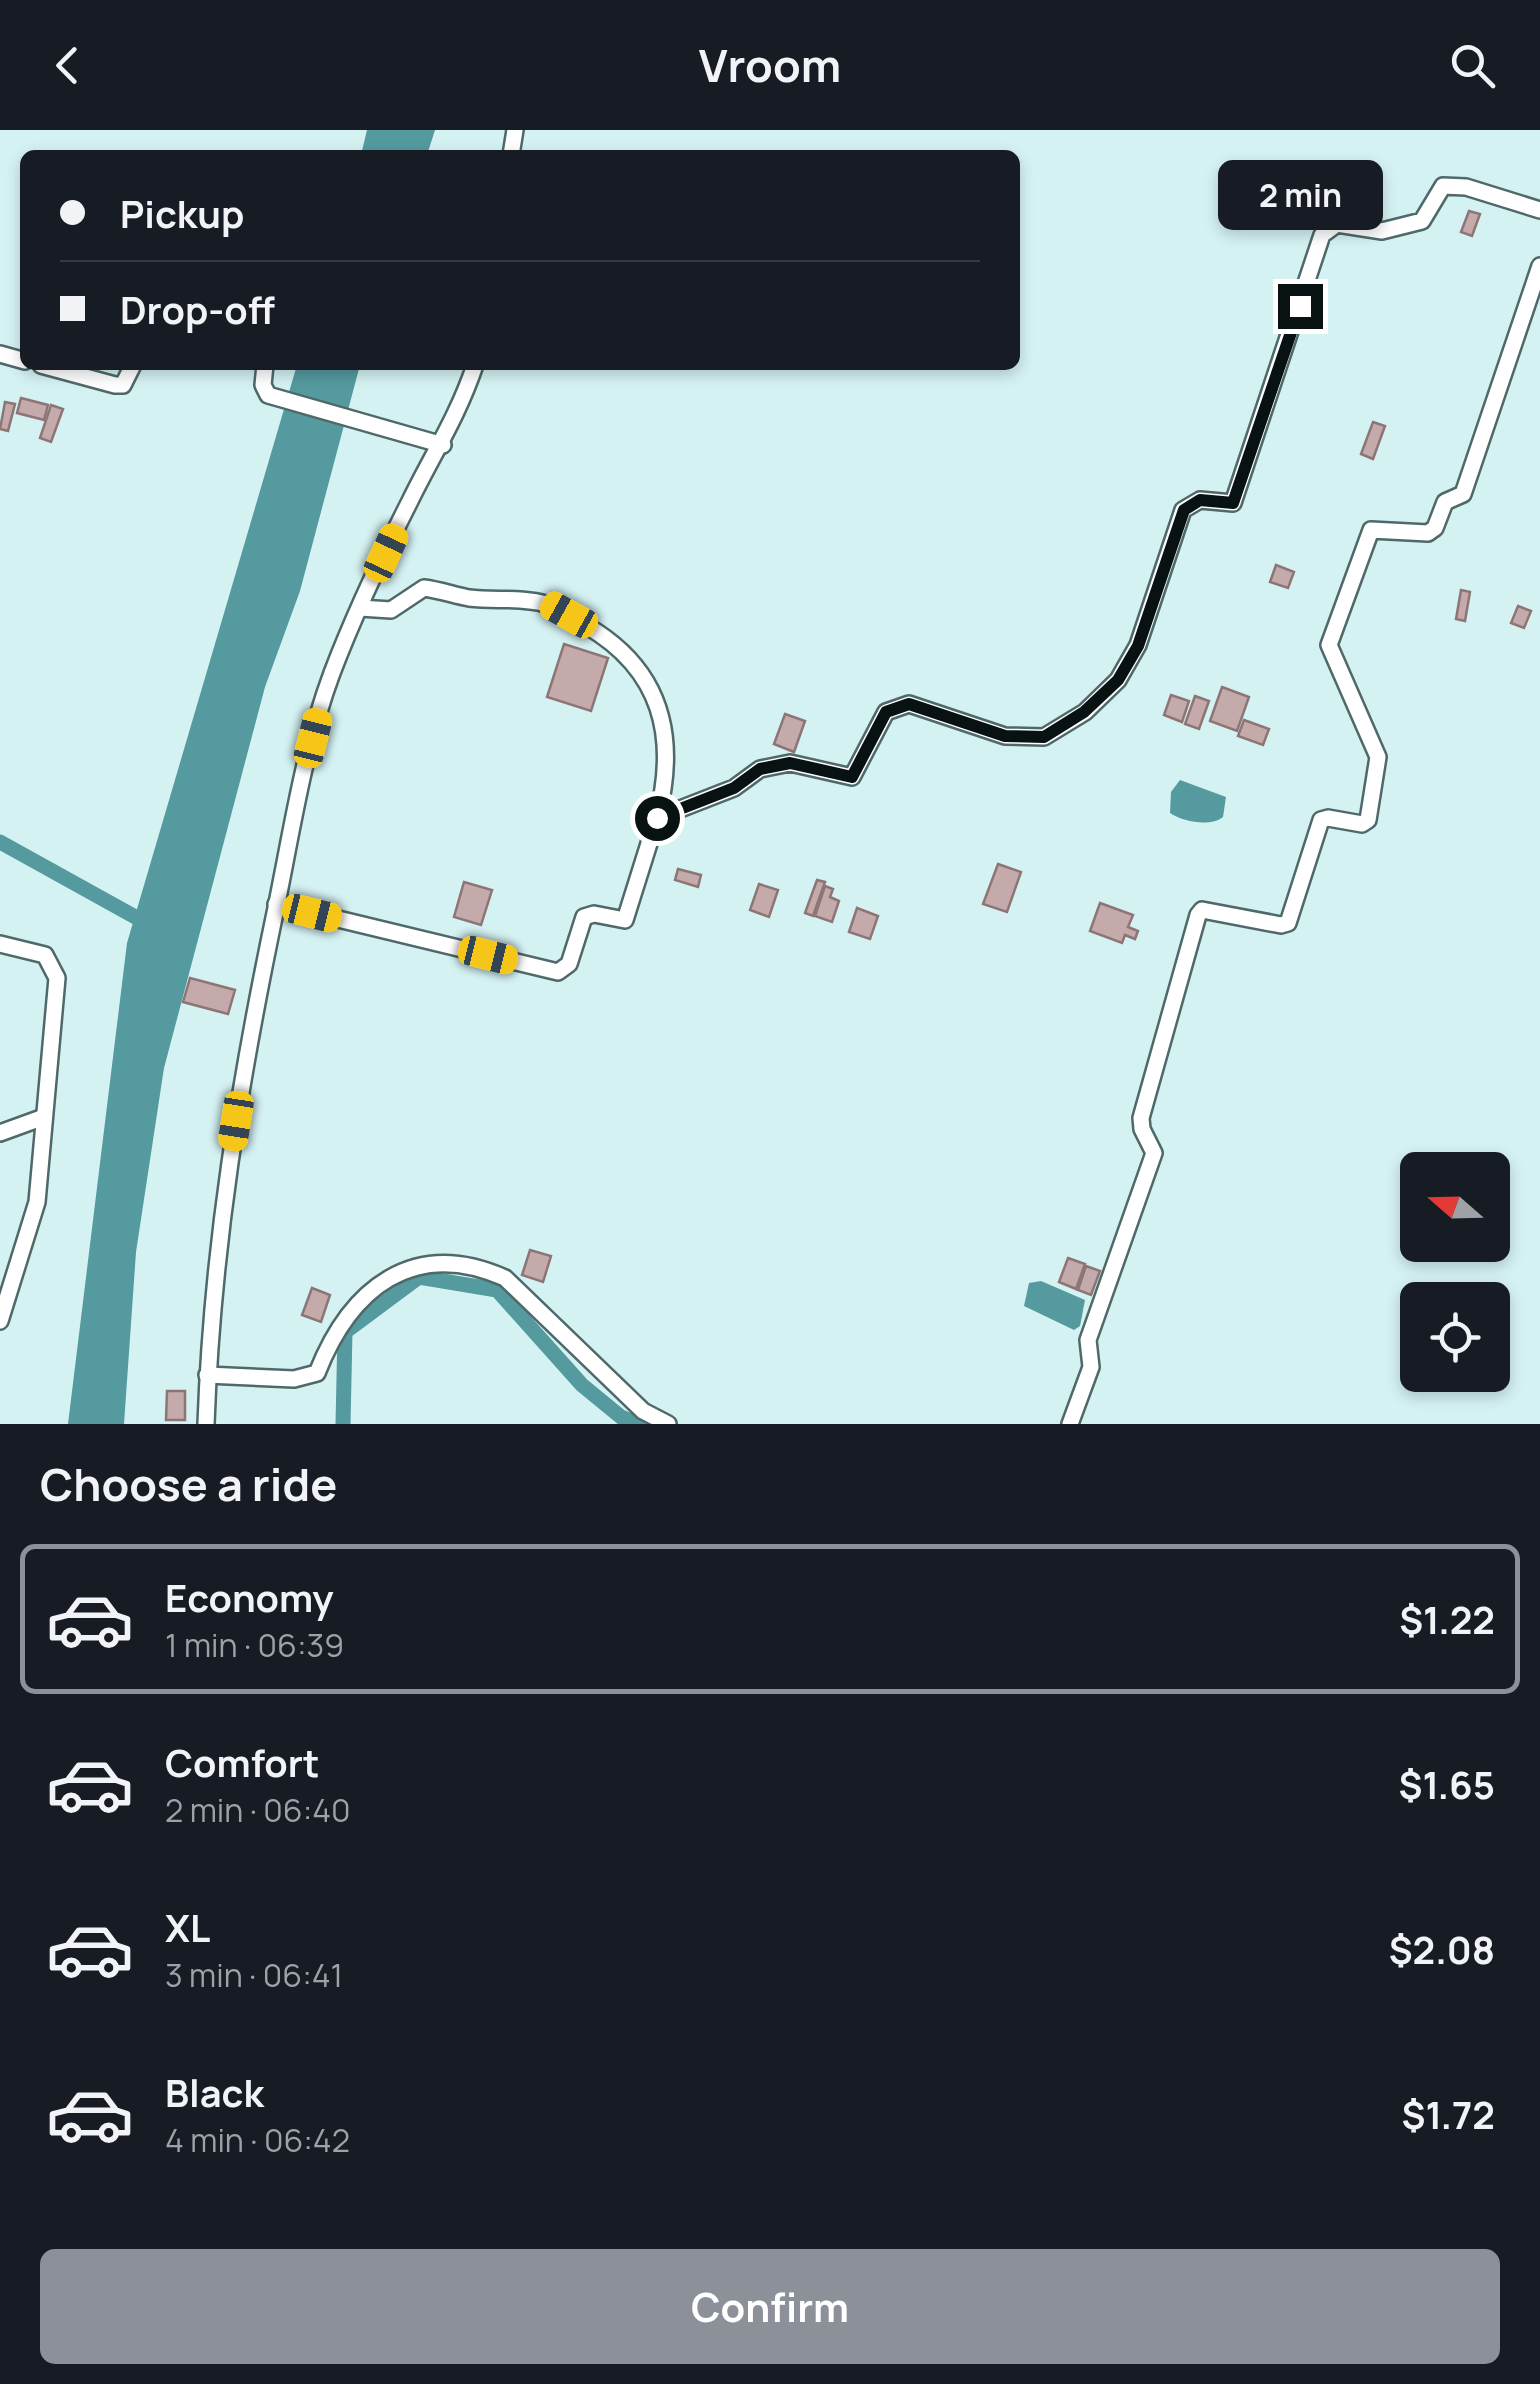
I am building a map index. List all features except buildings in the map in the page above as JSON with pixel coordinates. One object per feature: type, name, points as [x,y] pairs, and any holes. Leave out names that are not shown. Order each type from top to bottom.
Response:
[{"type":"street","points":[[657,818],[734,788],[760,769],[790,763],[852,777],[886,712],[909,704],[1005,736],[1044,737],[1084,712],[1118,680],[1138,646],[1184,510],[1200,500],[1233,503],[1322,235],[1337,224],[1382,232],[1422,221],[1443,186],[1466,187],[1540,210]]},
{"type":"street","points":[[1070,1424],[1091,1367],[1088,1340],[1154,1153],[1141,1118],[1198,915],[1202,910],[1281,925],[1288,923],[1321,820],[1362,824],[1368,820],[1378,757],[1329,645],[1372,530],[1428,533],[1435,528],[1445,502],[1463,494],[1540,266]]},
{"type":"street","points":[[59,370],[115,385],[123,384],[130,370]]},
{"type":"street","points":[[264,370],[263,385],[268,395],[443,445]]},
{"type":"street","points":[[206,1424],[223,1202],[276,904],[320,708],[360,608],[411,498],[443,445],[472,370]]},
{"type":"street","points":[[276,904],[558,972],[570,964],[584,916],[625,920],[657,818],[667,779],[668,751],[640,668],[614,642],[550,604],[527,600],[470,598],[424,588],[391,610],[360,608]]},
{"type":"street","points":[[0,944],[45,955],[57,978],[37,1202],[0,1321]]},
{"type":"street","points":[[0,1133],[44,1117]]},
{"type":"street","points":[[208,1375],[294,1379],[316,1373],[332,1334],[382,1279],[408,1268],[437,1264],[479,1266],[504,1278],[629,1398],[668,1424]]},
{"type":"water","points":[[367,130],[435,130],[429,150],[362,150]]},
{"type":"water","points":[[296,370],[359,370],[300,591],[265,687],[164,1068],[136,1252],[124,1424],[68,1424],[127,943]]},
{"type":"water","points":[[1180,780],[1226,797],[1223,817],[1197,822],[1170,813],[1171,792]]},
{"type":"water","points":[[1041,1281],[1085,1300],[1080,1326],[1074,1330],[1024,1306],[1029,1283]]},
{"type":"waterway","points":[[0,842],[148,924]]},
{"type":"waterway","points":[[343,1424],[345,1332],[419,1277],[497,1290],[582,1385],[621,1417],[638,1424]]},
{"type":"route","points":[[657,818],[734,788],[760,769],[790,763],[852,777],[886,712],[909,704],[1005,736],[1044,737],[1084,712],[1118,680],[1138,646],[1184,510],[1200,500],[1233,503],[1300,306]]}]
